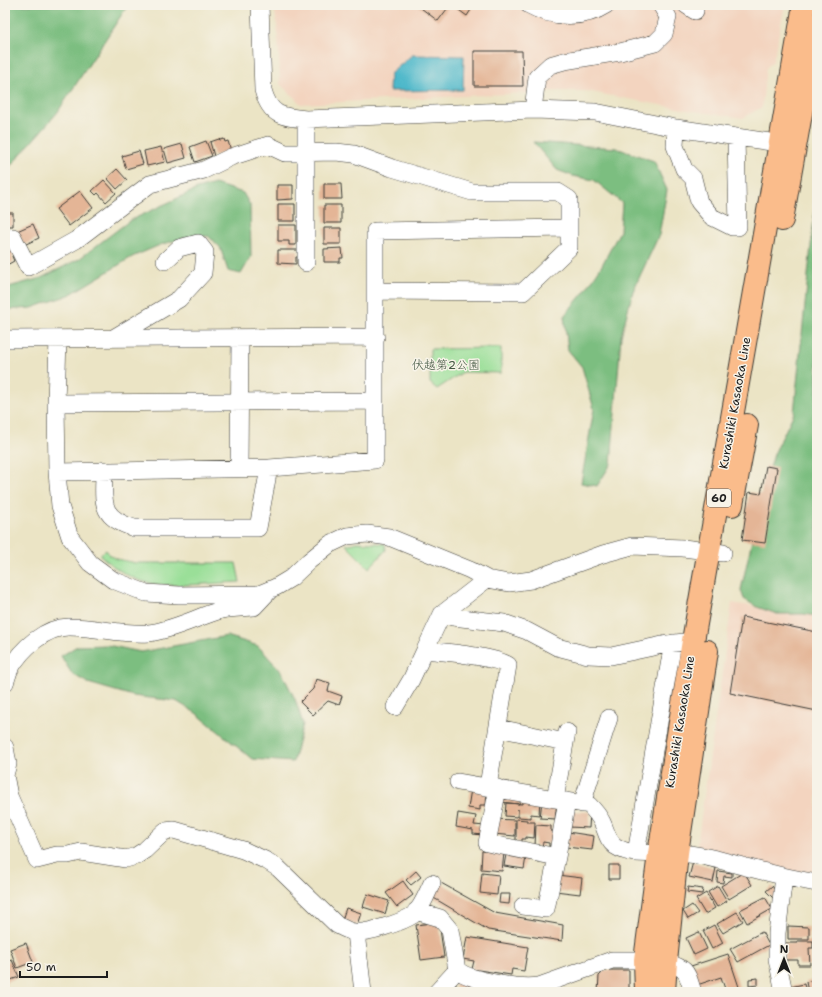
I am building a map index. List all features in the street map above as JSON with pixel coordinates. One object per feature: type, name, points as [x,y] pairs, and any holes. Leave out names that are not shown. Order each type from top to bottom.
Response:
[{"type":"main road","name":"Kurashiki Kasaoka Line","points":[[646,992],[655,961],[668,854],[683,642],[716,552],[739,472],[788,145],[804,5]]},
{"type":"main road","name":"Kurashiki Kasaoka Line","points":[[788,145],[817,24]]},
{"type":"main road","name":"Kurashiki Kasaoka Line","points":[[668,854],[706,655],[716,552]]},
{"type":"main road","name":"Kurashiki Kasaoka Line","points":[[655,961],[664,992]]},
{"type":"street","points":[[260,5],[263,90],[271,109],[285,118],[306,119],[533,110],[595,112],[676,128],[788,145]]},
{"type":"street","points":[[529,5],[554,15],[567,15],[584,14],[606,5]]},
{"type":"street","points":[[533,110],[537,77],[550,65],[564,60],[620,52],[655,43],[664,34],[668,17],[661,5]]},
{"type":"street","points":[[306,119],[306,263]]},
{"type":"street","points":[[676,128],[675,146],[684,168],[693,178],[699,202],[712,217],[732,227],[738,227],[736,137]]},
{"type":"street","points":[[13,237],[28,267],[76,240],[150,184],[204,170],[231,157],[268,146],[285,153],[336,152],[354,154],[392,168],[472,192],[558,192],[569,200],[569,248],[523,292],[376,291]]},
{"type":"street","points":[[57,472],[269,468],[375,460],[375,231],[569,228]]},
{"type":"street","points":[[113,338],[179,299],[203,273],[205,252],[198,242],[179,248],[165,261]]},
{"type":"street","points":[[5,339],[376,337]]},
{"type":"street","points":[[239,468],[238,401],[240,338]]},
{"type":"street","points":[[58,339],[56,403],[57,472],[60,506],[70,537],[90,563],[113,580],[146,593],[179,595],[259,594],[270,590],[291,578],[330,544],[347,536],[367,534],[389,537],[470,570],[488,579],[509,583],[531,580],[603,554],[632,546],[716,552]]},
{"type":"street","points":[[56,403],[375,401]]},
{"type":"street","points":[[104,470],[104,505],[109,514],[118,522],[126,526],[134,528],[258,528],[269,468]]},
{"type":"street","points":[[395,707],[411,680],[442,614],[488,579]]},
{"type":"street","points":[[5,683],[10,669],[25,649],[35,639],[54,630],[68,627],[124,633],[149,633],[170,628],[222,610],[254,606],[270,590]]},
{"type":"street","points":[[442,614],[452,617],[504,623],[527,631],[557,647],[588,655],[612,656],[683,642],[636,853]]},
{"type":"street","points":[[424,650],[489,659],[503,662],[508,665],[498,728],[487,842],[557,857]]},
{"type":"street","points":[[568,802],[609,718]]},
{"type":"street","points":[[498,728],[566,737],[568,802],[546,909],[523,906]]},
{"type":"street","points":[[5,747],[8,764],[5,775],[10,796],[37,860],[57,855],[68,855],[81,852],[126,859],[136,856],[145,850],[165,831],[174,830],[243,850],[267,861],[278,868],[337,925],[356,933],[381,928],[403,920],[413,914],[432,883]]},
{"type":"street","points":[[458,782],[589,805],[596,812],[613,845],[626,852],[702,856],[784,877],[817,883]]},
{"type":"street","points":[[784,877],[777,933],[777,959],[784,992]]},
{"type":"street","points":[[416,911],[440,918],[450,930],[457,970],[464,975],[506,985],[530,987],[539,986],[612,960],[655,961],[680,967],[687,973],[693,992]]},
{"type":"street","points":[[356,933],[363,992]]},
{"type":"street","points":[[438,992],[457,970]]},
{"type":"shaded area","points":[[274,5],[785,5],[773,61],[766,68],[762,107],[743,118],[687,110],[586,91],[549,91],[301,104],[280,84],[278,33]]},
{"type":"shaded area","points":[[732,603],[757,607],[777,614],[804,614],[817,616],[817,879],[751,863],[697,846]]},
{"type":"green space","points":[[5,5],[128,5],[57,113],[5,172]]},
{"type":"green space","points":[[533,142],[616,148],[654,161],[667,190],[659,235],[633,291],[621,336],[611,464],[597,486],[581,483],[594,409],[582,367],[568,350],[564,316],[585,291],[601,267],[620,231],[622,203],[594,180],[573,176],[557,170]]},
{"type":"green space","points":[[215,184],[243,193],[250,205],[251,257],[241,274],[228,271],[220,247],[208,236],[184,238],[160,245],[132,257],[69,295],[32,308],[5,310],[5,288],[41,278],[79,259],[129,221],[197,189]]},
{"type":"green space","points":[[817,187],[817,616],[804,614],[777,614],[757,607],[744,599],[741,590],[761,500],[774,454],[794,413]]},
{"type":"green space","name":"伏越第2公園","points":[[501,348],[501,373],[463,372],[437,389],[430,383],[430,349]]},
{"type":"green space","points":[[357,542],[385,544],[386,550],[369,568],[346,545]]},
{"type":"green space","points":[[106,550],[110,555],[117,559],[136,563],[236,563],[240,582],[175,585],[154,584],[139,580],[118,570],[100,555]]},
{"type":"green space","points":[[227,636],[258,646],[281,671],[295,699],[303,724],[293,762],[252,759],[196,713],[176,701],[133,696],[88,683],[72,674],[61,656],[77,646],[107,645],[141,652]]},
{"type":"water","points":[[412,55],[464,56],[463,90],[389,91],[390,74]]},
{"type":"building","points":[[417,5],[450,5],[438,21]]},
{"type":"building","points":[[452,5],[474,5],[467,16]]},
{"type":"building","points":[[474,51],[522,51],[523,86],[474,86]]},
{"type":"building","points":[[224,139],[225,142],[228,141],[231,151],[214,156],[210,142]]},
{"type":"building","points":[[206,141],[212,156],[195,162],[190,147]]},
{"type":"building","points":[[182,144],[186,158],[168,163],[164,149]]},
{"type":"building","points":[[161,147],[165,162],[147,166],[144,151]]},
{"type":"building","points":[[139,151],[143,164],[126,169],[122,156]]},
{"type":"building","points":[[117,169],[127,180],[117,189],[107,178]]},
{"type":"building","points":[[104,180],[116,193],[106,202],[98,193],[96,195],[92,191]]},
{"type":"building","points":[[324,184],[341,184],[342,199],[324,199]]},
{"type":"building","points":[[277,185],[293,185],[293,199],[277,200]]},
{"type":"building","points":[[80,191],[93,208],[69,226],[56,209]]},
{"type":"building","points":[[278,204],[295,204],[295,221],[278,221]]},
{"type":"building","points":[[324,205],[341,205],[341,223],[324,223]]},
{"type":"building","points":[[5,213],[13,213],[13,226],[5,226]]},
{"type":"building","points":[[33,224],[39,238],[24,245],[17,231]]},
{"type":"building","points":[[278,225],[296,225],[296,245],[289,245],[289,241],[278,241]]},
{"type":"building","points":[[324,228],[341,228],[341,244],[324,244]]},
{"type":"building","points":[[5,244],[6,247],[12,244],[17,253],[12,256],[14,261],[5,266]]},
{"type":"building","points":[[342,248],[343,258],[340,258],[340,262],[324,262],[324,249]]},
{"type":"building","points":[[278,250],[298,250],[296,264],[278,263]]},
{"type":"building","points":[[766,466],[777,468],[765,543],[742,540],[749,492],[761,494]]},
{"type":"building","points":[[742,617],[817,632],[817,711],[730,693]]},
{"type":"building","points":[[316,679],[330,683],[328,691],[342,696],[339,705],[328,701],[313,715],[300,702],[313,689]]},
{"type":"building","points":[[471,789],[487,791],[486,805],[480,805],[480,810],[468,808]]},
{"type":"building","points":[[501,794],[520,795],[519,804],[500,802]]},
{"type":"building","points":[[522,797],[540,798],[539,815],[531,814],[531,818],[518,817],[518,809],[517,817],[505,816],[506,803],[522,804]]},
{"type":"building","points":[[542,801],[557,802],[555,819],[540,818]]},
{"type":"building","points":[[570,811],[590,812],[589,828],[569,827]]},
{"type":"building","points":[[458,813],[476,816],[474,825],[485,826],[483,835],[473,834],[473,830],[456,827]]},
{"type":"building","points":[[494,819],[515,820],[515,836],[493,834]]},
{"type":"building","points":[[516,819],[527,820],[527,822],[535,822],[534,838],[526,837],[526,839],[522,839],[522,842],[516,842]]},
{"type":"building","points":[[536,825],[551,826],[551,831],[555,831],[554,846],[549,846],[549,843],[543,842],[542,847],[535,846]]},
{"type":"building","points":[[568,832],[594,836],[592,850],[566,847]]},
{"type":"building","points":[[507,849],[526,857],[524,869],[504,866]]},
{"type":"building","points":[[482,851],[504,853],[502,871],[481,869]]},
{"type":"building","points":[[693,862],[716,868],[713,882],[689,877]]},
{"type":"building","points":[[609,865],[619,865],[619,879],[609,879]]},
{"type":"building","points":[[416,871],[421,877],[411,885],[406,880]]},
{"type":"building","points":[[718,871],[732,873],[732,877],[724,876],[723,883],[717,882]]},
{"type":"building","points":[[744,872],[752,885],[729,899],[721,886]]},
{"type":"building","points":[[482,873],[499,875],[497,895],[480,893]]},
{"type":"building","points":[[557,875],[582,878],[580,894],[555,891]]},
{"type":"building","points":[[403,881],[413,895],[397,907],[386,893]]},
{"type":"building","points":[[441,883],[495,913],[563,925],[562,941],[488,930],[432,897]]},
{"type":"building","points":[[718,886],[727,901],[717,907],[708,892]]},
{"type":"building","points":[[772,886],[778,894],[773,898],[766,891]]},
{"type":"building","points":[[688,887],[703,889],[702,894],[687,892]]},
{"type":"building","points":[[706,893],[715,908],[705,914],[696,899]]},
{"type":"building","points":[[367,894],[389,901],[385,914],[363,907]]},
{"type":"building","points":[[500,894],[510,894],[509,904],[499,903]]},
{"type":"building","points":[[765,897],[772,909],[747,923],[740,910]]},
{"type":"building","points":[[692,905],[698,913],[688,919],[683,911]]},
{"type":"building","points":[[346,908],[361,913],[357,925],[342,920]]},
{"type":"building","points":[[737,912],[743,921],[723,933],[717,924]]},
{"type":"building","points":[[439,922],[444,957],[421,960],[416,925]]},
{"type":"building","points":[[714,925],[723,943],[712,949],[703,931]]},
{"type":"building","points":[[788,926],[809,927],[809,939],[788,939]]},
{"type":"building","points":[[699,932],[707,949],[694,955],[686,938]]},
{"type":"building","points":[[762,932],[769,945],[738,962],[730,949]]},
{"type":"building","points":[[467,937],[528,947],[524,971],[512,969],[511,975],[472,969],[474,961],[463,959]]},
{"type":"building","points":[[798,941],[813,941],[813,948],[809,948],[810,965],[798,965],[798,960],[784,960],[784,943],[798,943]]},
{"type":"building","points":[[26,943],[33,962],[17,968],[10,949]]},
{"type":"building","points":[[728,954],[740,990],[726,992],[721,977],[697,985],[691,966]]},
{"type":"building","points":[[12,960],[19,977],[5,982],[5,962]]},
{"type":"building","points":[[605,970],[629,970],[629,992],[598,992],[599,976]]},
{"type":"building","points":[[758,978],[758,985],[749,986],[749,979]]},
{"type":"building","points":[[817,979],[817,992],[808,992],[806,982]]},
{"type":"building","points":[[457,980],[481,984],[479,992],[455,988]]},
{"type":"building","points":[[804,984],[806,992],[791,992],[790,987]]}]
